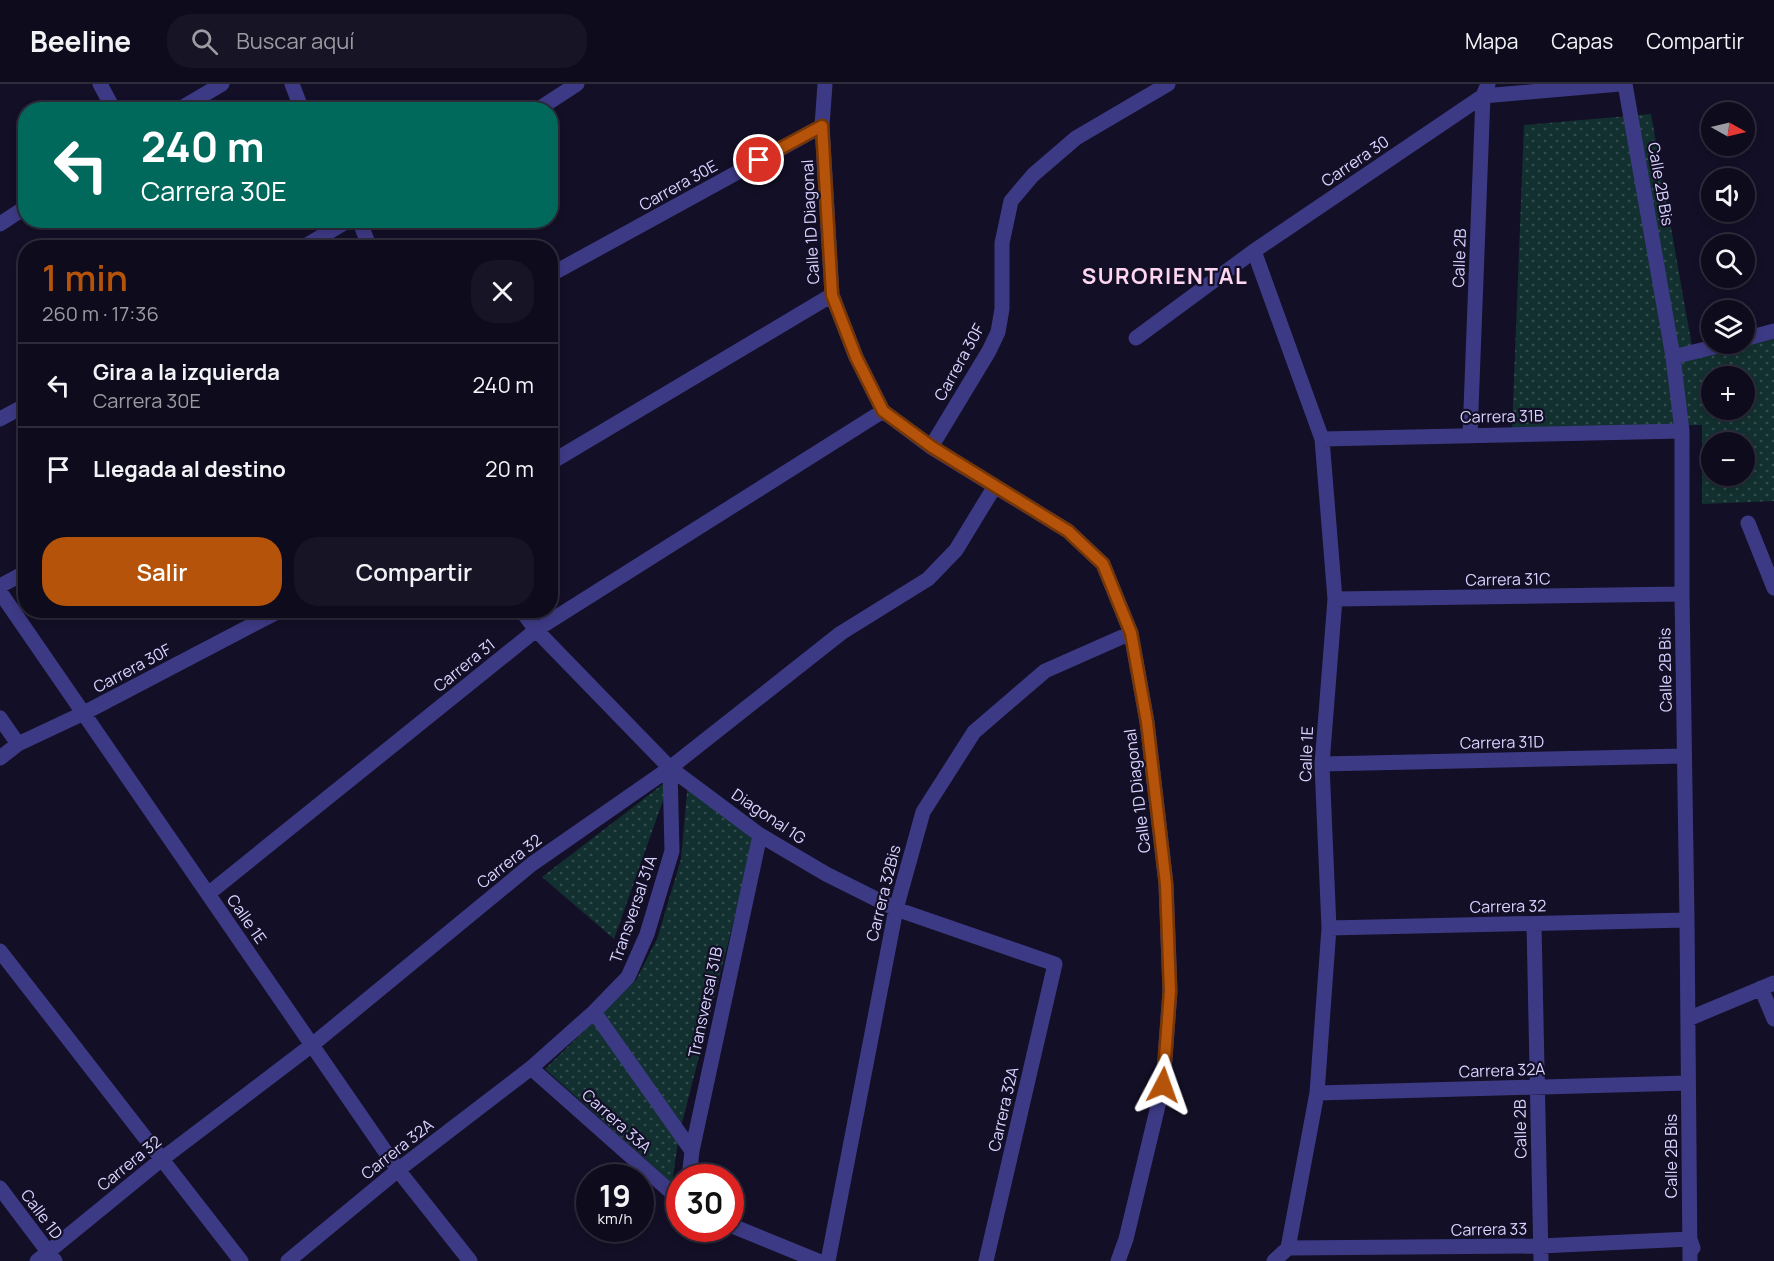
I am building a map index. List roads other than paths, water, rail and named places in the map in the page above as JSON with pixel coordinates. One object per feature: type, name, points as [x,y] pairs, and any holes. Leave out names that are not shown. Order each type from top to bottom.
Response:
[{"type":"street","points":[[100,84],[110,102]]},
{"type":"street","points":[[192,102],[222,84]]},
{"type":"street","points":[[292,84],[299,102]]},
{"type":"street","points":[[549,102],[577,84]]},
{"type":"street","name":"Calle 1D Diagonal","points":[[825,84],[822,126],[832,295],[856,357],[883,411],[932,447],[1068,531],[1103,564],[1131,633],[1147,722],[1166,884],[1170,991],[1163,1085],[1126,1239],[1118,1261]]},
{"type":"street","name":"Carrera 30F","points":[[932,447],[998,332],[1002,309],[1002,243],[1011,201],[1033,174],[1076,138],[1168,84]]},
{"type":"street","name":"Carrera 30","points":[[1136,338],[1254,251],[1486,90],[1622,84]]},
{"type":"street","name":"Calle 2B Bis","points":[[1622,84],[1673,357],[1682,431],[1683,756],[1690,1261]]},
{"type":"street","name":"Calle 2B","points":[[1470,435],[1486,90]]},
{"type":"street","name":"Carrera 30E","points":[[558,271],[822,126]]},
{"type":"street","points":[[0,224],[18,212]]},
{"type":"street","points":[[315,240],[336,228]]},
{"type":"street","name":"Calle 1E","points":[[1254,251],[1322,439],[1335,599],[1322,764],[1329,928],[1317,1093],[1288,1248]]},
{"type":"street","points":[[558,458],[832,295]]},
{"type":"street","points":[[1755,336],[1774,332]]},
{"type":"street","points":[[1673,357],[1701,350]]},
{"type":"street","points":[[0,419],[18,409]]},
{"type":"street","name":"Carrera 31","points":[[558,616],[883,411]]},
{"type":"street","name":"Carrera 31B","points":[[1322,439],[1682,431]]},
{"type":"street","name":"Carrera 32","points":[[47,1258],[162,1159],[312,1045],[532,864],[670,768],[841,633],[928,579],[956,550],[995,486]]},
{"type":"street","points":[[1749,523],[1774,588]]},
{"type":"street","points":[[0,586],[18,576]]},
{"type":"street","name":"Calle 1E","points":[[0,592],[398,1170],[470,1261]]},
{"type":"street","name":"Carrera 31C","points":[[1335,599],[1682,594]]},
{"type":"street","name":"Carrera 30F","points":[[0,758],[18,744],[84,714],[266,618]]},
{"type":"street","name":"Diagonal 1G","points":[[527,618],[670,768],[760,835],[826,874],[896,909],[1055,964]]},
{"type":"street","name":"Carrera 31","points":[[208,894],[536,630],[555,618]]},
{"type":"street","name":"Carrera 32Bis","points":[[828,1261],[896,909],[923,812],[974,732],[1045,671],[1131,633]]},
{"type":"street","points":[[0,718],[18,744]]},
{"type":"street","name":"Carrera 31D","points":[[1322,764],[1683,756]]},
{"type":"street","name":"Transversal 31A","points":[[531,1068],[594,1012],[628,977],[650,924],[672,851],[670,768]]},
{"type":"street","name":"Transversal 31B","points":[[691,1164],[760,835]]},
{"type":"street","name":"Carrera 32","points":[[1329,928],[1687,920]]},
{"type":"street","name":"Calle 2B","points":[[1534,924],[1540,1254]]},
{"type":"street","points":[[0,951],[241,1261]]},
{"type":"street","name":"Carrera 32A","points":[[986,1261],[1055,964]]},
{"type":"street","points":[[1688,1019],[1768,986],[1774,1019]]},
{"type":"street","points":[[594,1012],[692,1151]]},
{"type":"street","name":"Carrera 32A","points":[[288,1261],[398,1170],[531,1068]]},
{"type":"street","name":"Carrera 33A","points":[[531,1068],[666,1188]]},
{"type":"street","name":"Carrera 32A","points":[[1317,1093],[1688,1083]]},
{"type":"street","name":"Calle 1D","points":[[0,1188],[47,1258]]},
{"type":"street","points":[[744,1231],[818,1261]]},
{"type":"street","points":[[1690,1239],[1698,1261]]},
{"type":"street","name":"Carrera 33","points":[[1288,1248],[1540,1254],[1690,1239]]},
{"type":"street","points":[[1274,1261],[1288,1248]]},
{"type":"district","name":"SURORIENTAL","points":[[1165,276]]}]
